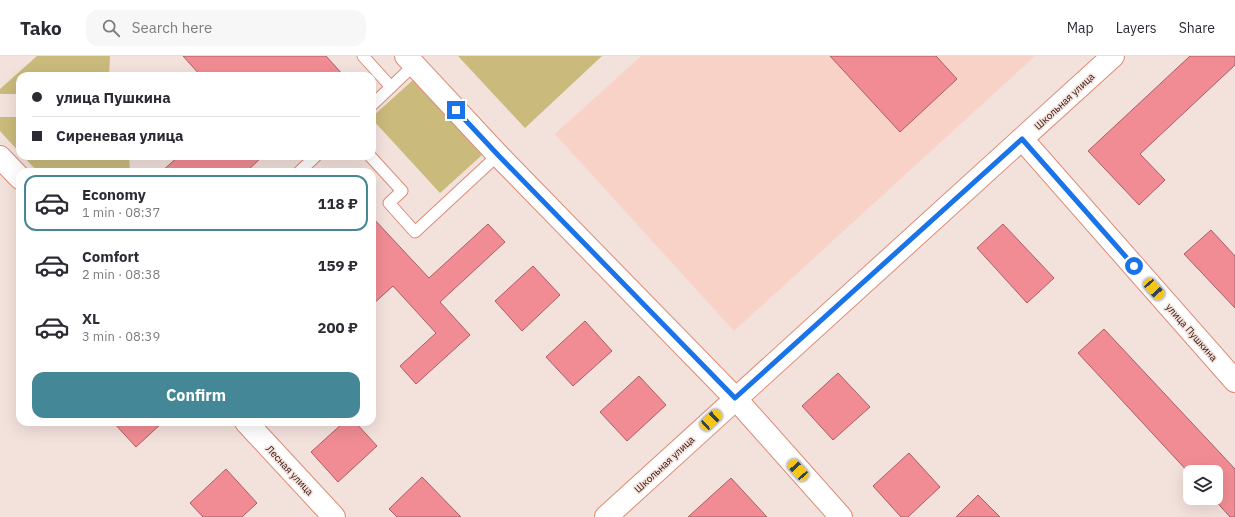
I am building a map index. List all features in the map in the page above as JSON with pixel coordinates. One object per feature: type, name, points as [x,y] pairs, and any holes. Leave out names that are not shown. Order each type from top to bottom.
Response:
[{"type":"street","name":"Школьная улица","points":[[606,517],[735,398],[1113,56]]},
{"type":"street","points":[[410,61],[498,155],[735,398],[840,517]]},
{"type":"street","name":"улица Пушкина","points":[[1022,139],[1235,381]]},
{"type":"street","points":[[0,157],[16,174]]},
{"type":"street","name":"Лесная улица","points":[[250,426],[334,517]]},
{"type":"lane","points":[[363,56],[391,87]]},
{"type":"lane","points":[[376,101],[391,87],[410,61]]},
{"type":"lane","points":[[374,160],[402,191],[389,203],[415,232],[498,155]]},
{"type":"lane","points":[[303,168],[312,160]]},
{"type":"shaded area","points":[[37,56],[110,56],[109,72],[19,72]]},
{"type":"shaded area","points":[[458,56],[602,56],[525,128]]},
{"type":"shaded area","points":[[641,56],[1035,56],[734,331],[555,134]]},
{"type":"shaded area","points":[[16,75],[16,94],[0,94],[0,89]]},
{"type":"shaded area","points":[[413,80],[482,155],[440,193],[376,123],[376,113]]},
{"type":"shaded area","points":[[0,117],[16,117],[16,149],[0,131]]},
{"type":"shaded area","points":[[27,160],[129,160],[130,168],[34,168]]},
{"type":"building","points":[[183,56],[326,56],[340,72],[197,72]]},
{"type":"building","points":[[830,56],[936,56],[957,79],[900,132]]},
{"type":"building","points":[[1190,56],[1235,56],[1235,65],[1140,154],[1165,180],[1139,205],[1088,151]]},
{"type":"building","points":[[174,160],[259,160],[250,168],[166,168]]},
{"type":"building","points":[[376,221],[429,278],[488,224],[505,242],[440,302],[470,335],[416,384],[400,366],[436,333],[393,286],[376,301]]},
{"type":"building","points":[[1003,224],[1054,278],[1027,303],[977,248]]},
{"type":"building","points":[[1211,230],[1235,256],[1235,308],[1184,254]]},
{"type":"building","points":[[533,266],[560,295],[522,331],[495,301]]},
{"type":"building","points":[[585,321],[612,351],[573,386],[546,357]]},
{"type":"building","points":[[1104,329],[1235,469],[1235,517],[1230,517],[1219,505],[1223,505],[1223,465],[1183,465],[1183,466],[1078,353]]},
{"type":"building","points":[[838,373],[870,407],[833,440],[802,406]]},
{"type":"building","points":[[639,376],[666,405],[627,441],[600,412]]},
{"type":"building","points":[[117,426],[159,426],[136,447]]},
{"type":"building","points":[[340,426],[359,426],[377,446],[338,482],[311,452]]},
{"type":"building","points":[[909,453],[940,487],[908,517],[901,517],[873,486]]},
{"type":"building","points":[[226,469],[257,503],[242,517],[203,517],[190,503]]},
{"type":"building","points":[[422,477],[461,517],[397,517],[389,509]]},
{"type":"building","points":[[731,478],[767,517],[688,517]]},
{"type":"building","points":[[978,495],[1000,517],[956,517]]},
{"type":"route","points":[[456,110],[735,398],[1022,139],[1134,266]]}]
